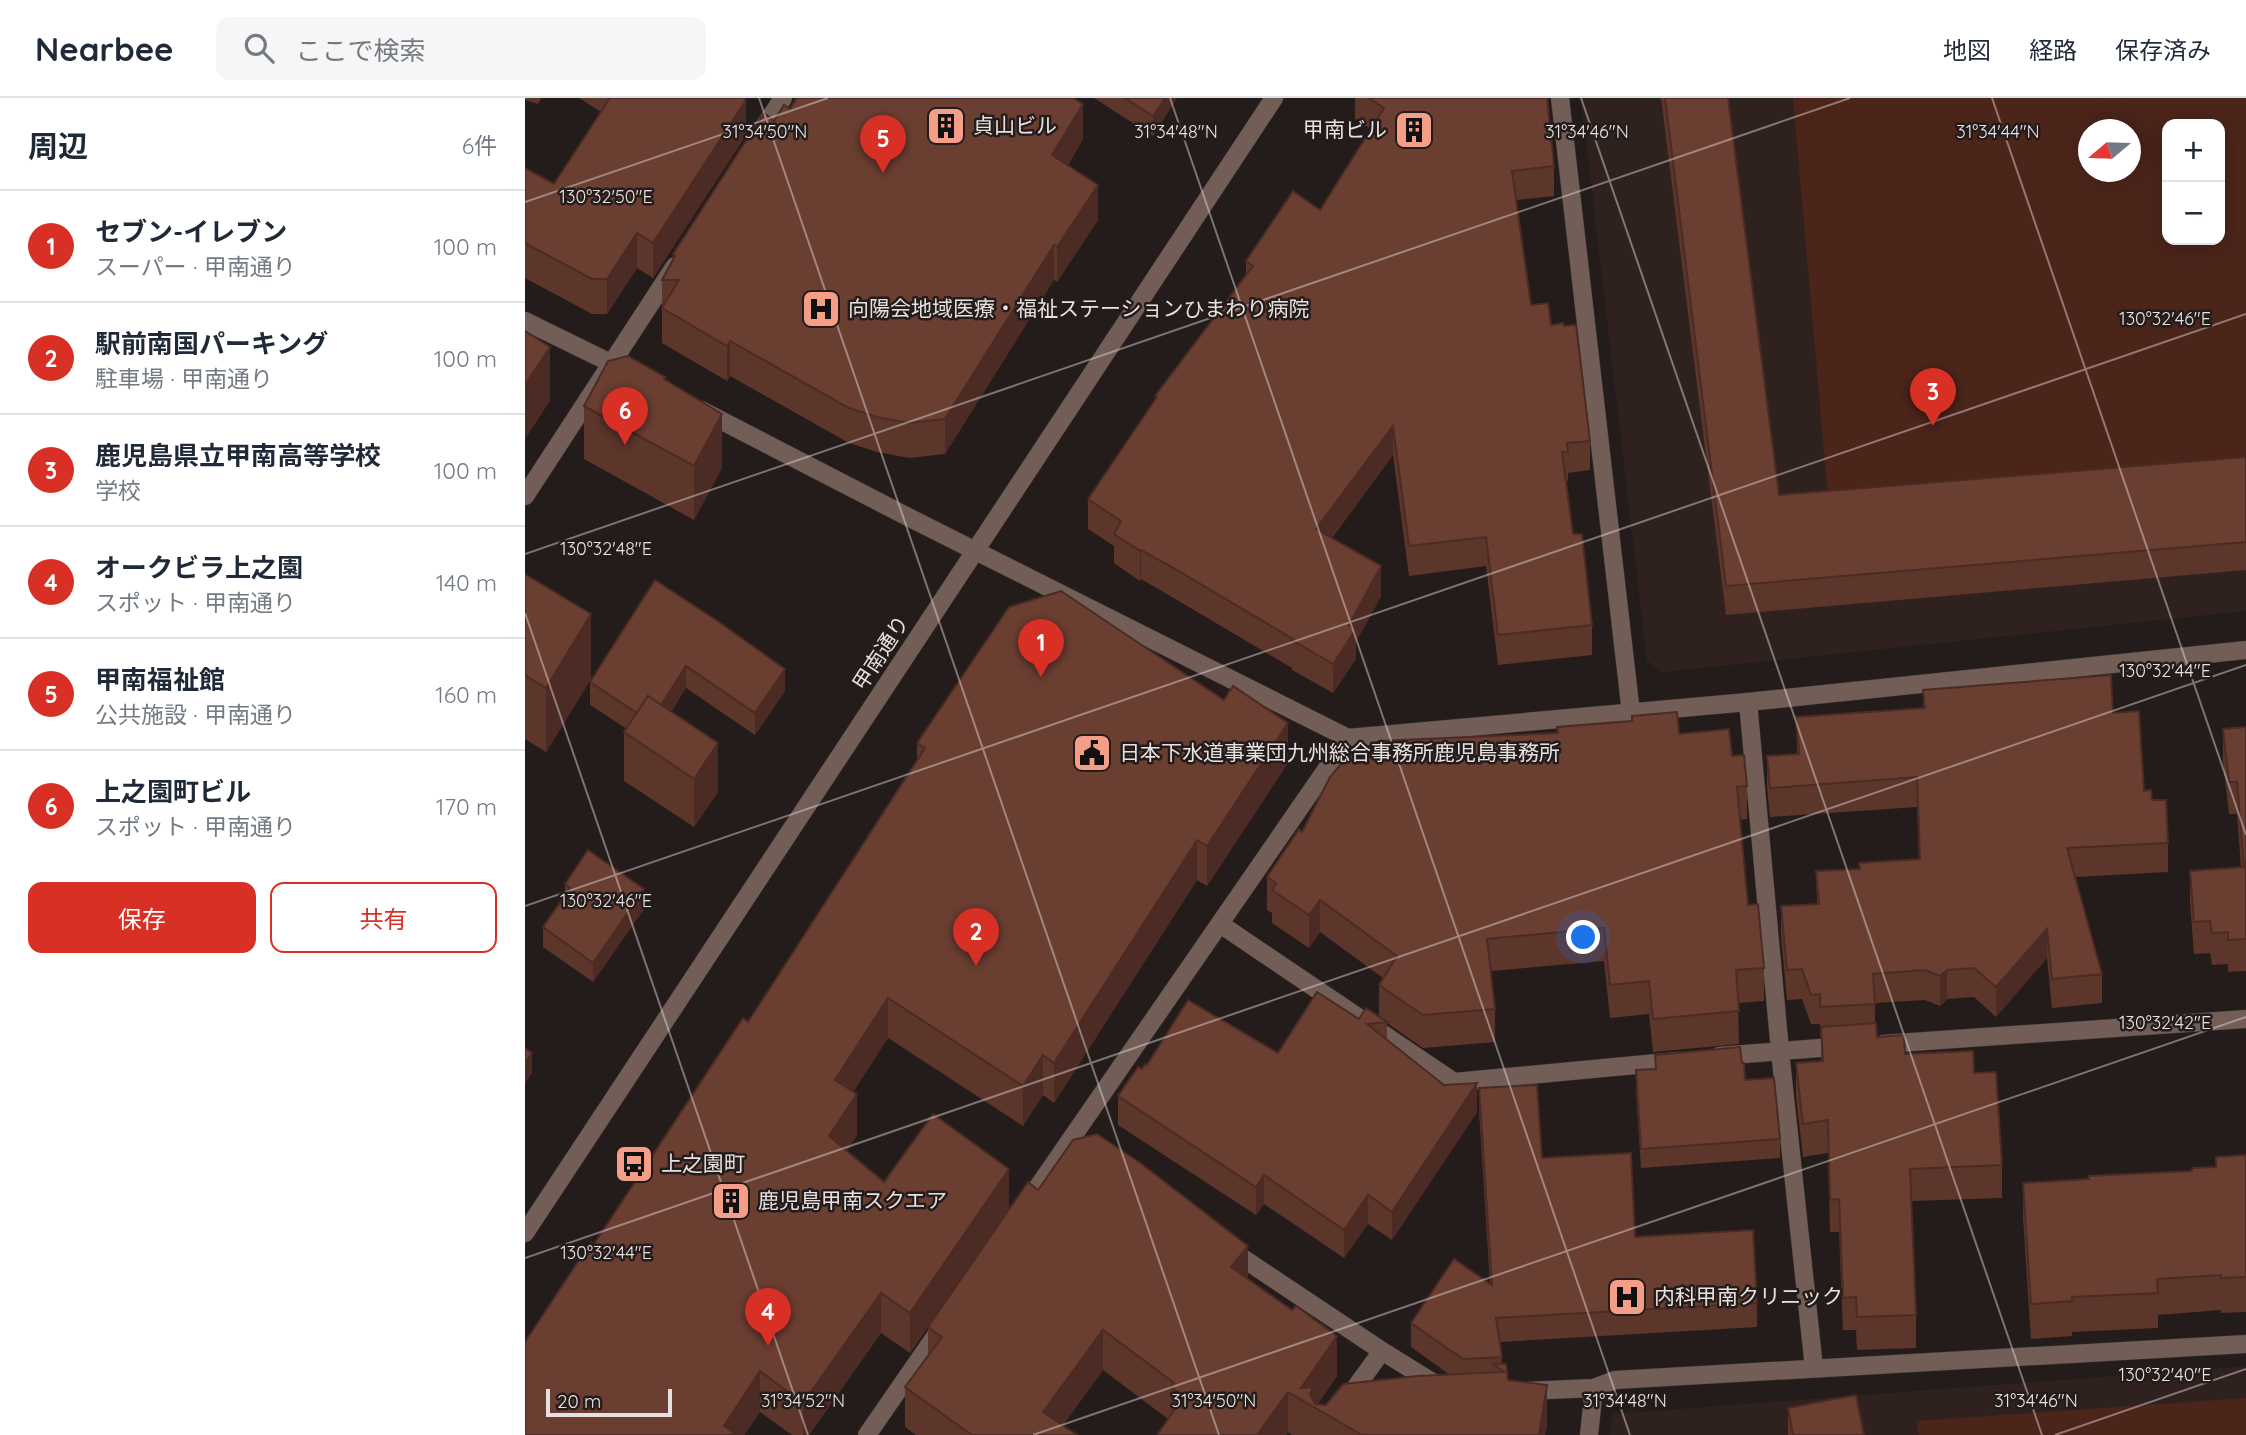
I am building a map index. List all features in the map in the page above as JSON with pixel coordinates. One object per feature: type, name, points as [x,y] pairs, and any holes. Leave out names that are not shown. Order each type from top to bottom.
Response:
[{"type":"street","points":[[747,154],[783,98]]},
{"type":"street","name":"甲南通り","points":[[525,1233],[1275,98]]},
{"type":"street","points":[[1560,98],[1631,713]]},
{"type":"street","points":[[525,496],[683,254]]},
{"type":"street","points":[[525,321],[637,376]]},
{"type":"street","points":[[687,402],[1348,738],[1748,702],[2246,649]]},
{"type":"street","points":[[1748,702],[1780,1051],[1814,1368]]},
{"type":"street","points":[[1015,1221],[1074,1145],[1220,923],[1348,738]]},
{"type":"street","points":[[1220,923],[1454,1082],[1780,1051],[2246,1019]]},
{"type":"street","points":[[1213,1238],[1382,1351],[1454,1395]]},
{"type":"street","points":[[867,1435],[953,1311]]},
{"type":"street","points":[[1505,1392],[1594,1388],[1615,1380],[2246,1344]]},
{"type":"street","points":[[1321,1435],[1382,1351]]},
{"type":"street","points":[[1589,1435],[1594,1388]]},
{"type":"shaded area","points":[[1581,98],[2246,98],[2246,611],[1663,672],[1647,661]]},
{"type":"shaded area","points":[[1793,98],[2246,98],[2246,473],[1829,509]]},
{"type":"shaded area","points":[[2246,1366],[2246,1435],[1610,1435],[1613,1414]]},
{"type":"shaded area","points":[[2246,1398],[2246,1435],[1919,1435],[1916,1421]]},
{"type":"building","points":[[610,98],[746,100],[653,243],[637,233],[607,279],[592,279],[525,243],[525,168],[554,184]]},
{"type":"building","points":[[797,98],[1073,98],[1083,104],[1052,155],[1098,185],[1057,247],[1054,245],[945,419],[909,423],[849,408],[730,341],[727,346],[662,308],[679,280],[662,280],[675,256],[673,254],[764,113],[774,121],[784,105],[790,109]]},
{"type":"building","points":[[1125,98],[1165,98],[1153,116]]},
{"type":"building","points":[[1369,98],[1547,98],[1554,166],[1512,171],[1531,305],[1548,303],[1551,325],[1576,325],[1590,441],[1567,443],[1568,452],[1562,452],[1573,534],[1582,534],[1592,625],[1498,635],[1486,537],[1409,546],[1393,426],[1316,529],[1381,566],[1349,625],[1356,629],[1333,664],[1114,534],[1121,521],[1088,499],[1157,397],[1155,396],[1253,266],[1246,261],[1293,191],[1320,210],[1384,108]]},
{"type":"building","points":[[1665,98],[1728,98],[1779,495],[2246,457],[2246,542],[1726,586]]},
{"type":"building","points":[[525,331],[550,347],[525,385]]},
{"type":"building","points":[[628,356],[722,414],[694,466],[584,406],[608,361]]},
{"type":"building","points":[[525,574],[591,614],[546,688],[525,675]]},
{"type":"building","points":[[655,580],[785,669],[755,713],[686,666],[661,705],[648,696],[637,713],[590,682]]},
{"type":"building","points":[[1061,591],[1224,700],[1233,686],[1288,723],[1207,846],[1197,840],[1054,1063],[1043,1055],[1023,1086],[888,998],[835,1080],[857,1094],[829,1136],[884,1182],[933,1114],[1009,1169],[910,1313],[881,1293],[803,1403],[760,1371],[724,1426],[737,1435],[525,1435],[525,1342],[591,1242],[594,1244],[743,1018],[748,1022],[925,748],[917,743],[1009,607]]},
{"type":"building","points":[[2111,675],[2113,713],[2139,711],[2144,791],[2151,790],[2152,800],[2166,800],[2168,843],[2067,848],[2102,974],[2052,979],[2047,929],[1996,987],[1974,968],[1947,970],[1940,976],[1925,970],[1873,974],[1875,1004],[1820,1007],[1820,994],[1811,995],[1802,969],[1787,970],[1781,906],[1819,904],[1816,871],[1860,869],[1859,863],[1920,859],[1917,777],[1770,788],[1767,756],[1799,754],[1796,717],[1925,708],[1923,690]]},
{"type":"building","points":[[648,696],[718,743],[694,779],[624,732]]},
{"type":"building","points":[[1677,712],[1679,734],[1729,729],[1732,756],[1744,755],[1747,786],[1737,787],[1748,905],[1758,904],[1764,968],[1736,970],[1739,1011],[1653,1019],[1649,981],[1610,985],[1604,928],[1487,939],[1495,1009],[1423,1015],[1379,985],[1397,956],[1320,900],[1309,915],[1272,890],[1276,883],[1267,877],[1299,829],[1302,832],[1330,777],[1346,758],[1379,741],[1558,733],[1557,727],[1632,721],[1632,716]]},
{"type":"building","points":[[2246,727],[2246,939],[2228,940],[2228,932],[2212,933],[2210,921],[2194,922],[2190,871],[2244,867],[2237,782],[2229,782],[2223,729]]},
{"type":"building","points":[[588,850],[644,889],[593,963],[543,927],[570,888],[565,884]]},
{"type":"building","points":[[1317,992],[1359,1019],[1366,1008],[1387,1022],[1367,1024],[1444,1085],[1477,1083],[1392,1212],[1368,1195],[1344,1230],[1264,1175],[1256,1187],[1118,1096],[1138,1067],[1142,1069],[1147,1065],[1188,1000],[1278,1053]]},
{"type":"building","points":[[1876,1023],[1877,1037],[1904,1035],[1905,1054],[1973,1051],[1974,1073],[1996,1072],[2002,1165],[1910,1169],[1916,1315],[1857,1317],[1856,1297],[1843,1298],[1839,1199],[1830,1200],[1828,1120],[1803,1124],[1796,1063],[1823,1061],[1821,1027]]},
{"type":"building","points":[[1740,1047],[1745,1080],[1774,1078],[1780,1139],[1641,1149],[1636,1070],[1656,1069],[1655,1055]]},
{"type":"building","points":[[525,1048],[532,1053],[525,1063]]},
{"type":"building","points":[[1537,1085],[1542,1158],[1631,1153],[1635,1237],[1753,1230],[1757,1303],[1496,1318],[1502,1357],[1463,1359],[1411,1323],[1454,1259],[1492,1285],[1479,1088]]},
{"type":"building","points":[[1097,1134],[1139,1162],[1248,1246],[1231,1267],[1292,1310],[1296,1306],[1337,1336],[1301,1388],[1313,1387],[1310,1394],[1315,1404],[1326,1405],[1343,1384],[1418,1376],[1504,1372],[1493,1364],[1506,1364],[1508,1380],[1547,1385],[1539,1435],[1362,1435],[1288,1392],[1257,1435],[1157,1435],[1184,1396],[1171,1387],[1174,1383],[1103,1330],[1043,1412],[1077,1435],[972,1435],[905,1387],[942,1337],[928,1327],[1028,1182],[1038,1190],[1073,1140]]},
{"type":"building","points":[[2246,1155],[2246,1277],[2221,1278],[2221,1275],[2157,1279],[2158,1293],[2072,1297],[2072,1301],[2031,1304],[2023,1183],[2089,1179],[2089,1176],[2192,1171],[2192,1168],[2216,1167],[2216,1157]]},
{"type":"building","points":[[1856,1395],[1864,1435],[1793,1435],[1788,1408]]},
{"type":"place","name":"貞山ビル","points":[[946,126]]},
{"type":"place","name":"甲南ビル","points":[[1414,130]]},
{"type":"place","name":"甲南福祉館","points":[[883,173]]},
{"type":"place","name":"向陽会地域医療・福祉ステーションひまわり病院","points":[[821,309]]},
{"type":"place","name":"鹿児島県立甲南高等学校","points":[[1933,426]]},
{"type":"place","name":"上之園町ビル","points":[[625,445]]},
{"type":"place","name":"セブン-イレブン","points":[[1041,677]]},
{"type":"place","name":"日本下水道事業団九州総合事務所鹿児島事務所","points":[[1092,753]]},
{"type":"place","name":"駅前南国パーキング","points":[[976,966]]},
{"type":"place","name":"上之園町","points":[[634,1164]]},
{"type":"place","name":"鹿児島甲南スクエア","points":[[731,1201]]},
{"type":"place","name":"内科甲南クリニック","points":[[1627,1297]]},
{"type":"place","name":"オークビラ上之園","points":[[768,1346]]}]
